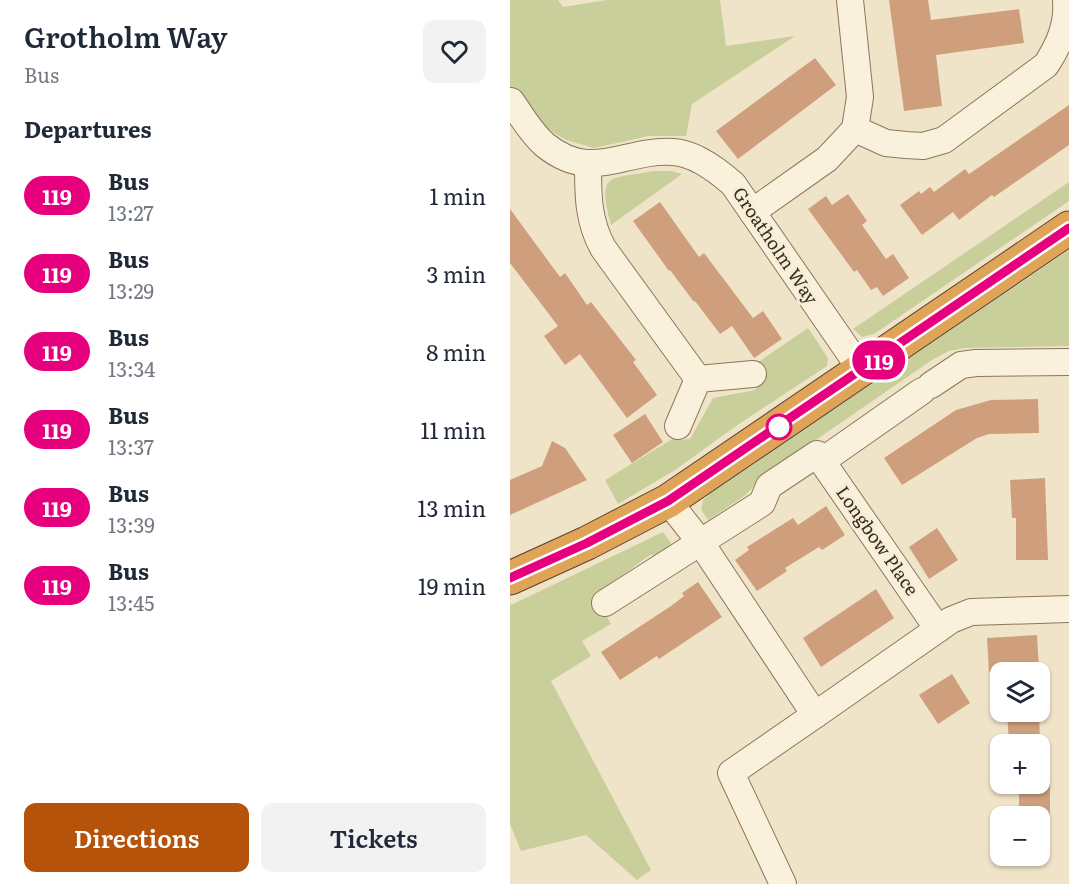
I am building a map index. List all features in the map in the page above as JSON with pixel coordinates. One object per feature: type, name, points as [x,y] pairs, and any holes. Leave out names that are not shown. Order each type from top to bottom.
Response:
[{"type":"highway","points":[[510,578],[587,543],[668,501],[1069,228]]},
{"type":"street","points":[[752,212],[826,159],[855,129],[860,97],[850,0]]},
{"type":"street","points":[[855,129],[886,142],[906,145],[923,146],[944,140],[1046,65],[1055,52],[1063,31],[1067,16],[1066,0]]},
{"type":"street","points":[[511,101],[545,145],[571,160],[588,165],[588,199],[596,233],[603,248],[698,379]]},
{"type":"street","name":"Groatholm Way","points":[[588,165],[652,153],[675,152],[705,163],[719,172],[733,183],[862,371]]},
{"type":"street","points":[[605,603],[762,503],[769,486],[819,458],[961,365],[1069,362]]},
{"type":"street","points":[[698,379],[753,374]]},
{"type":"street","points":[[678,426],[698,379]]},
{"type":"street","name":"Longbow Place","points":[[819,458],[938,629]]},
{"type":"street","points":[[668,501],[701,543],[815,715]]},
{"type":"street","points":[[783,884],[731,773],[951,620],[972,612],[1069,609]]},
{"type":"green space","points":[[510,0],[558,0],[563,7],[607,0],[720,0],[726,46],[795,36],[692,104],[686,136],[649,136],[594,148],[566,140],[510,106]]},
{"type":"green space","points":[[653,171],[671,171],[682,174],[611,225],[605,195],[606,187],[616,178]]},
{"type":"green space","points":[[1069,182],[1069,201],[874,334],[862,337],[853,329]]},
{"type":"green space","points":[[1069,250],[1069,346],[965,348],[949,351],[932,360],[768,473],[743,497],[708,520],[701,510],[703,500],[712,492]]},
{"type":"green space","points":[[808,328],[828,358],[827,366],[739,424],[675,470],[618,504],[605,480],[674,438],[690,439],[713,398],[755,390],[762,379],[757,363]]},
{"type":"green space","points":[[663,532],[675,549],[665,555],[650,555],[595,595],[611,624],[582,641],[591,656],[551,681],[651,870],[637,880],[586,835],[521,851],[510,824],[510,603],[511,605]]},
{"type":"building","points":[[889,0],[928,0],[931,20],[1019,9],[1024,43],[936,55],[942,106],[904,111]]},
{"type":"building","points":[[815,58],[836,85],[738,159],[716,131]]},
{"type":"building","points":[[1069,105],[1069,145],[994,197],[992,195],[959,220],[953,212],[922,235],[900,205],[919,191],[921,194],[930,187],[934,192],[965,169],[969,174]]},
{"type":"building","points":[[848,194],[867,221],[862,225],[886,259],[893,254],[909,278],[883,296],[877,287],[871,290],[857,270],[854,272],[808,209],[826,196],[832,205]]},
{"type":"building","points":[[660,202],[699,257],[704,253],[753,318],[763,311],[782,339],[754,358],[732,326],[720,334],[669,271],[633,221]]},
{"type":"building","points":[[510,209],[560,277],[565,273],[587,305],[591,302],[636,360],[633,362],[657,395],[627,418],[580,354],[565,365],[544,336],[558,326],[510,263]]},
{"type":"building","points":[[1038,399],[1039,433],[989,434],[977,438],[902,485],[884,458],[956,410],[991,400]]},
{"type":"building","points":[[645,414],[663,442],[632,463],[613,435]]},
{"type":"building","points":[[552,441],[565,448],[587,480],[510,515],[510,480],[542,466]]},
{"type":"building","points":[[1045,478],[1048,560],[1016,560],[1016,518],[1012,518],[1010,480]]},
{"type":"building","points":[[826,506],[845,535],[822,550],[819,547],[785,568],[787,571],[757,591],[735,560],[749,550],[747,547],[793,518],[798,525]]},
{"type":"building","points":[[937,528],[958,560],[929,579],[909,547]]},
{"type":"building","points":[[698,582],[722,617],[659,659],[657,656],[620,680],[601,652],[671,606],[684,596],[682,593]]},
{"type":"building","points":[[876,589],[894,618],[821,667],[803,638]]},
{"type":"building","points":[[1037,635],[1039,662],[990,662],[989,672],[987,638]]},
{"type":"building","points":[[952,674],[970,703],[938,724],[919,695]]},
{"type":"building","points":[[1008,722],[1039,722],[1040,734],[1008,734]]},
{"type":"building","points":[[1019,794],[1050,794],[1050,806],[1019,806]]},
{"type":"bus line","name":"119","points":[[510,578],[587,543],[668,501],[823,398],[1069,228]]}]
